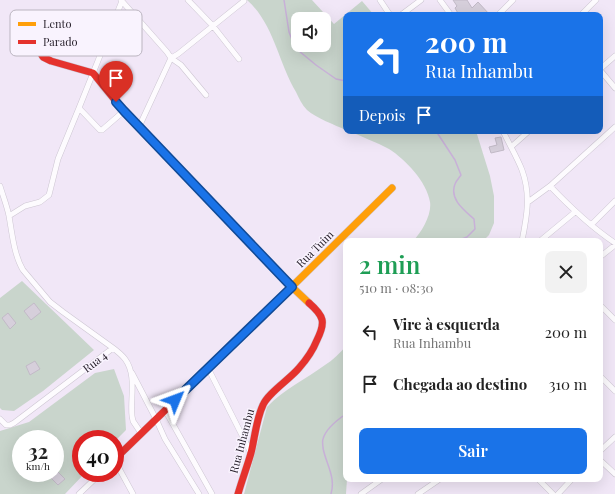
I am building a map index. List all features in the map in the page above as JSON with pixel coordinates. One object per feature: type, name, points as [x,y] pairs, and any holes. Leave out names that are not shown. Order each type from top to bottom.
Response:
[{"type":"street","points":[[118,10],[122,0],[131,10]]},
{"type":"street","points":[[188,0],[239,58]]},
{"type":"street","points":[[380,0],[388,12]]},
{"type":"street","points":[[405,12],[421,0]]},
{"type":"street","points":[[440,0],[449,12]]},
{"type":"street","points":[[501,12],[513,0]]},
{"type":"street","points":[[584,12],[596,0]]},
{"type":"street","points":[[170,56],[178,54],[244,1]]},
{"type":"street","points":[[142,23],[170,56],[181,65],[206,95]]},
{"type":"street","points":[[42,56],[51,61],[93,73]]},
{"type":"street","points":[[9,216],[25,206],[40,202],[49,195],[58,159],[100,56]]},
{"type":"street","points":[[139,127],[170,56]]},
{"type":"street","points":[[603,67],[615,56]]},
{"type":"street","name":"Rua Inhambu","points":[[93,73],[139,127],[292,287],[312,305],[319,313],[323,322],[322,330],[312,351],[299,368],[268,397],[263,404],[251,453],[238,494]]},
{"type":"street","points":[[603,74],[615,88]]},
{"type":"street","points":[[79,108],[100,130],[102,130],[124,111]]},
{"type":"street","points":[[528,202],[550,186],[615,127]]},
{"type":"street","points":[[504,134],[522,171],[525,181],[528,208],[523,238]]},
{"type":"street","points":[[511,147],[526,134]]},
{"type":"street","points":[[0,186],[9,216],[17,257],[23,270],[50,302],[113,348]]},
{"type":"street","points":[[550,186],[576,212],[615,244],[603,254]]},
{"type":"street","name":"Rua Tuim","points":[[124,451],[392,188]]},
{"type":"street","points":[[591,224],[615,201]]},
{"type":"street","points":[[544,238],[576,212]]},
{"type":"street","points":[[603,309],[615,320]]},
{"type":"street","name":"Rua 4","points":[[0,419],[6,425],[14,423],[113,348],[124,358],[165,439],[199,494]]},
{"type":"street","points":[[208,368],[251,453]]},
{"type":"street","points":[[131,371],[132,416],[133,421],[141,433]]},
{"type":"street","points":[[603,379],[615,391]]},
{"type":"street","points":[[165,410],[212,494]]},
{"type":"street","points":[[603,448],[615,437]]},
{"type":"street","points":[[603,463],[615,474]]},
{"type":"street","points":[[124,477],[133,494]]},
{"type":"street","points":[[79,494],[92,482]]},
{"type":"street","points":[[361,494],[378,482]]},
{"type":"street","points":[[418,494],[436,482]]},
{"type":"street","points":[[541,482],[553,494]]},
{"type":"street","points":[[558,494],[569,482]]},
{"type":"shaded area","points":[[247,0],[312,0],[323,12],[291,12],[291,52],[331,52],[331,21],[334,24],[343,17],[343,129],[315,116],[307,110],[290,80],[264,20]]},
{"type":"shaded area","points":[[362,1],[371,12],[349,12]]},
{"type":"shaded area","points":[[356,134],[477,134],[490,176],[494,196],[494,223],[489,235],[486,238],[416,238],[423,228],[428,217],[430,202],[428,194],[420,179],[408,165],[395,153],[384,146]]},
{"type":"shaded area","points":[[22,281],[94,350],[43,391],[14,411],[2,410],[0,408],[0,298]]},
{"type":"shaded area","points":[[343,349],[343,482],[347,482],[346,494],[244,494],[267,407],[288,389],[318,370]]},
{"type":"shaded area","points":[[114,369],[124,396],[126,430],[124,432],[124,430],[72,430],[72,482],[76,482],[65,494],[0,494],[0,431],[29,422],[95,373]]},
{"type":"building","points":[[453,0],[467,0],[472,8],[478,2],[487,12],[457,12],[455,8],[457,6]]},
{"type":"building","points":[[501,137],[504,150],[491,153],[489,147],[497,145],[495,138]]},
{"type":"building","points":[[34,303],[41,312],[31,320],[24,311]]},
{"type":"building","points":[[8,313],[16,323],[10,329],[2,318]]},
{"type":"building","points":[[35,361],[40,369],[30,375],[26,366]]},
{"type":"waterway","points":[[284,0],[289,32],[299,51],[336,79],[343,80]]},
{"type":"waterway","points":[[438,134],[455,160],[461,175],[455,183],[454,195],[458,204],[474,219],[475,229],[464,238]]},
{"type":"waterway","points":[[331,494],[332,482],[324,454],[323,440],[324,435],[329,428],[343,416]]},
{"type":"traffic: slow","points":[[167,156],[309,303]]},
{"type":"traffic: slow","points":[[256,322],[392,188]]},
{"type":"traffic: jam","points":[[42,56],[51,61],[93,73],[124,111],[167,156]]},
{"type":"traffic: jam","points":[[238,494],[251,453],[257,423],[263,405],[269,396],[305,361],[312,351],[320,334],[322,320],[318,312],[309,303]]},
{"type":"traffic: jam","points":[[124,450],[256,322]]},
{"type":"route","points":[[116,102],[292,287],[175,400]]}]
